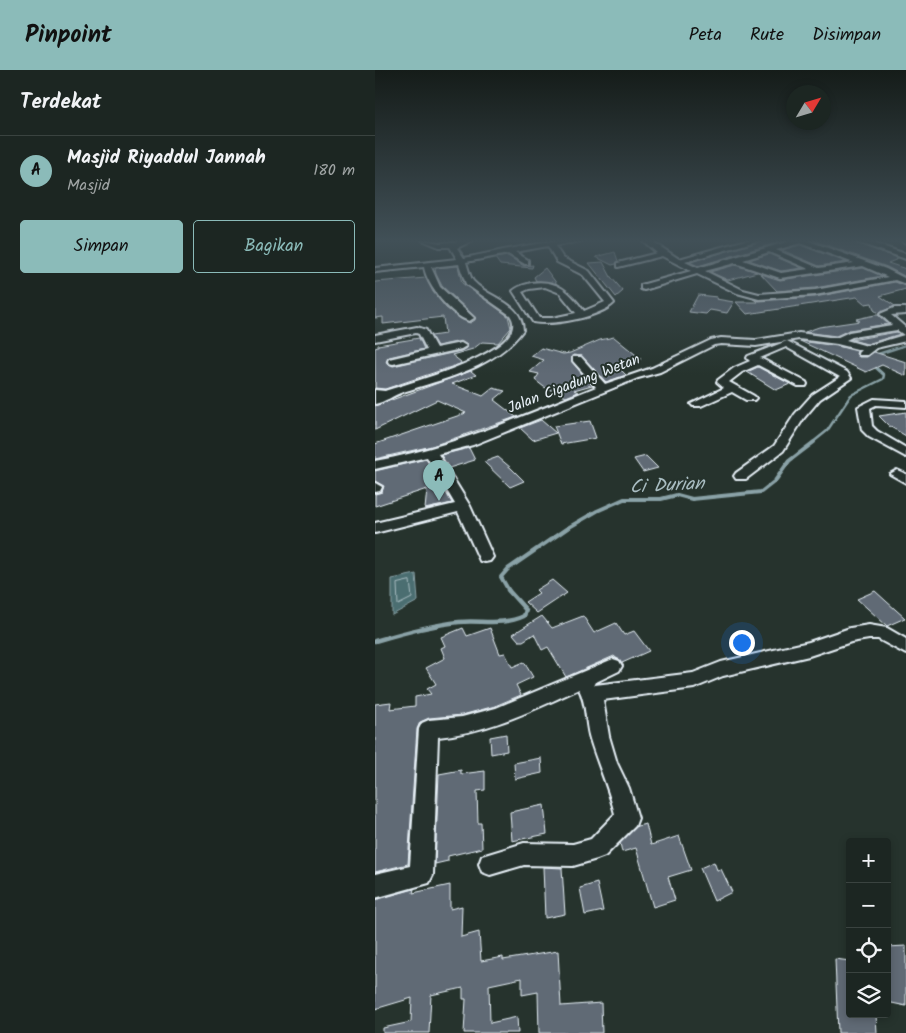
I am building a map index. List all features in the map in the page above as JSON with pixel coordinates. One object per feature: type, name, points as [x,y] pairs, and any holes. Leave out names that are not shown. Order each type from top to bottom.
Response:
[{"type":"street","points":[[434,285],[469,318]]},
{"type":"street","points":[[375,401],[380,393],[452,372],[479,360],[505,344],[518,330],[518,320],[513,313],[473,285]]},
{"type":"street","points":[[581,313],[567,294],[553,285],[530,286],[517,291],[537,320],[555,321],[608,305],[611,302],[596,285]]},
{"type":"street","points":[[644,287],[651,285]]},
{"type":"street","points":[[723,285],[747,299],[859,285]]},
{"type":"street","points":[[906,311],[893,311],[885,314],[906,334]]},
{"type":"street","points":[[837,341],[849,335],[897,327]]},
{"type":"street","points":[[375,338],[411,330],[421,330],[429,348],[433,352]]},
{"type":"street","points":[[802,384],[752,358],[799,336],[837,341],[865,351],[906,338]]},
{"type":"street","points":[[741,476],[779,448],[799,416],[816,397],[846,378],[843,374],[785,341]]},
{"type":"street","name":"Jalan Cigadung Wetan","points":[[375,465],[431,453],[469,442],[603,388],[657,370],[715,342],[750,344],[785,341]]},
{"type":"street","points":[[393,361],[461,346]]},
{"type":"street","points":[[577,359],[603,388]]},
{"type":"street","points":[[750,398],[724,383],[723,380],[732,376],[738,370],[757,362]]},
{"type":"street","points":[[697,404],[732,388]]},
{"type":"street","points":[[906,404],[874,402],[864,407],[867,427],[873,434],[906,453]]},
{"type":"street","points":[[431,453],[463,506],[485,557]]},
{"type":"street","points":[[375,528],[463,506]]},
{"type":"street","points":[[375,886],[421,875],[429,729],[462,726],[499,716],[586,686],[694,680],[721,669],[809,649],[850,635],[869,632],[881,633],[906,647]]},
{"type":"street","points":[[586,686],[613,666]]},
{"type":"street","points":[[490,864],[524,854],[573,855],[597,848],[627,818],[626,807],[601,743],[586,686]]},
{"type":"water","points":[[416,574],[418,601],[392,615],[392,579]]},
{"type":"building","points":[[375,285],[429,285],[446,308],[470,323],[475,320],[475,317],[442,286],[465,285],[508,316],[511,328],[498,343],[482,342],[473,349],[452,355],[461,362],[460,364],[385,389],[375,388],[375,348],[378,345],[419,338],[424,349],[389,357],[386,362],[393,366],[461,351],[468,347],[461,341],[437,346],[431,336],[445,334],[443,317],[383,324],[383,317],[375,318]]},
{"type":"building","points":[[606,285],[618,285],[623,291],[616,297]]},
{"type":"building","points":[[771,285],[832,285],[815,288],[777,291]]},
{"type":"building","points":[[879,285],[906,286],[906,289],[880,296],[895,306],[878,313],[874,310],[872,303],[865,304],[857,297],[747,314],[736,302],[758,302],[753,299],[759,301],[815,297]]},
{"type":"building","points":[[698,295],[717,297],[716,299],[734,302],[727,313],[710,310],[706,314],[689,312]]},
{"type":"building","points":[[878,315],[888,324],[849,330],[836,336],[805,332],[819,327],[860,321],[856,319]]},
{"type":"building","points":[[897,332],[900,334],[867,344],[851,340]]},
{"type":"building","points":[[614,337],[641,359],[617,366],[626,375],[606,382],[582,356],[573,355],[572,362],[592,385],[574,390],[578,392],[566,397],[544,387],[535,380],[539,374],[530,372],[544,360],[531,356],[541,348],[563,354],[570,353],[600,340]]},
{"type":"building","points":[[800,341],[857,351],[856,354],[859,357],[867,357],[874,352],[906,362],[906,376],[882,365],[866,372]]},
{"type":"building","points":[[758,367],[790,384],[776,390],[747,372]]},
{"type":"building","points":[[471,371],[476,375],[452,384],[483,396],[493,388],[505,391],[494,400],[516,417],[432,446],[375,459],[375,444],[466,413],[437,400],[375,430],[375,406]]},
{"type":"building","points":[[906,412],[906,436],[889,426],[879,416]]},
{"type":"building","points":[[541,420],[556,433],[533,440],[520,428]]},
{"type":"building","points":[[590,421],[596,438],[561,444],[554,426]]},
{"type":"building","points":[[469,448],[475,460],[449,468],[441,455]]},
{"type":"building","points":[[646,456],[658,468],[643,472],[634,459]]},
{"type":"building","points":[[498,457],[524,481],[510,487],[484,462]]},
{"type":"building","points":[[426,459],[452,503],[425,509],[427,489],[375,506],[375,494],[382,492],[384,486],[375,481],[375,471]]},
{"type":"building","points":[[552,580],[567,593],[537,613],[525,602],[539,593],[536,590]]},
{"type":"building","points":[[875,591],[905,618],[887,626],[857,599]]},
{"type":"building","points":[[542,616],[552,628],[583,616],[594,633],[616,623],[624,635],[634,631],[649,651],[622,663],[614,656],[566,677],[548,647],[542,650],[534,634],[523,641],[519,641],[513,634]]},
{"type":"building","points":[[463,628],[467,636],[490,628],[500,654],[505,653],[512,667],[524,662],[533,677],[516,685],[521,695],[495,706],[462,715],[429,718],[420,722],[417,729],[408,864],[375,872],[375,704],[391,702],[390,709],[415,706],[415,697],[431,694],[427,689],[436,684],[426,668],[445,658],[441,648],[445,646],[441,637]]},
{"type":"building","points":[[506,734],[507,751],[491,754],[490,737]]},
{"type":"building","points":[[541,758],[542,773],[515,779],[514,763]]},
{"type":"building","points":[[461,770],[461,774],[485,771],[485,790],[477,791],[478,823],[481,823],[482,848],[448,856],[448,861],[435,864],[439,774]]},
{"type":"building","points":[[544,805],[547,834],[512,841],[510,812]]},
{"type":"building","points":[[646,824],[651,845],[679,836],[691,870],[668,877],[675,900],[653,907],[636,848],[622,852],[620,843],[637,826]]},
{"type":"building","points":[[714,862],[717,870],[721,869],[732,892],[714,901],[700,868]]},
{"type":"building","points":[[543,867],[562,868],[565,914],[545,918]]},
{"type":"building","points":[[597,883],[603,911],[585,915],[580,888]]},
{"type":"building","points":[[450,885],[450,909],[462,906],[461,937],[479,932],[481,961],[503,957],[503,960],[558,951],[561,1006],[601,1003],[602,1033],[539,1033],[538,992],[522,995],[522,978],[489,985],[490,1023],[517,1017],[518,1033],[464,1033],[466,999],[463,999],[463,988],[431,995],[429,1033],[383,1033],[383,1028],[411,1022],[412,998],[375,1009],[375,900],[414,889],[413,893]]},
{"type":"building","points":[[906,946],[906,1006],[891,1003],[891,947]]},
{"type":"building","points":[[835,959],[846,960],[846,1018],[876,1018],[877,1033],[838,1033]]},
{"type":"waterway","name":"Ci Durian","points":[[875,355],[906,345]]},
{"type":"waterway","name":"Ci Durian","points":[[812,443],[827,431],[851,395],[883,379],[884,375],[873,365]]},
{"type":"waterway","name":"Ci Durian","points":[[509,591],[501,577],[508,569],[566,529],[597,511],[624,499],[661,499],[677,495],[692,499],[761,492],[775,481],[789,461],[814,442]]},
{"type":"waterway","name":"Ci Durian","points":[[375,641],[437,625],[459,622],[500,622],[524,616],[526,610],[508,590]]},
{"type":"place","name":"Masjid Riyaddul Jannah","points":[[439,501]]}]
